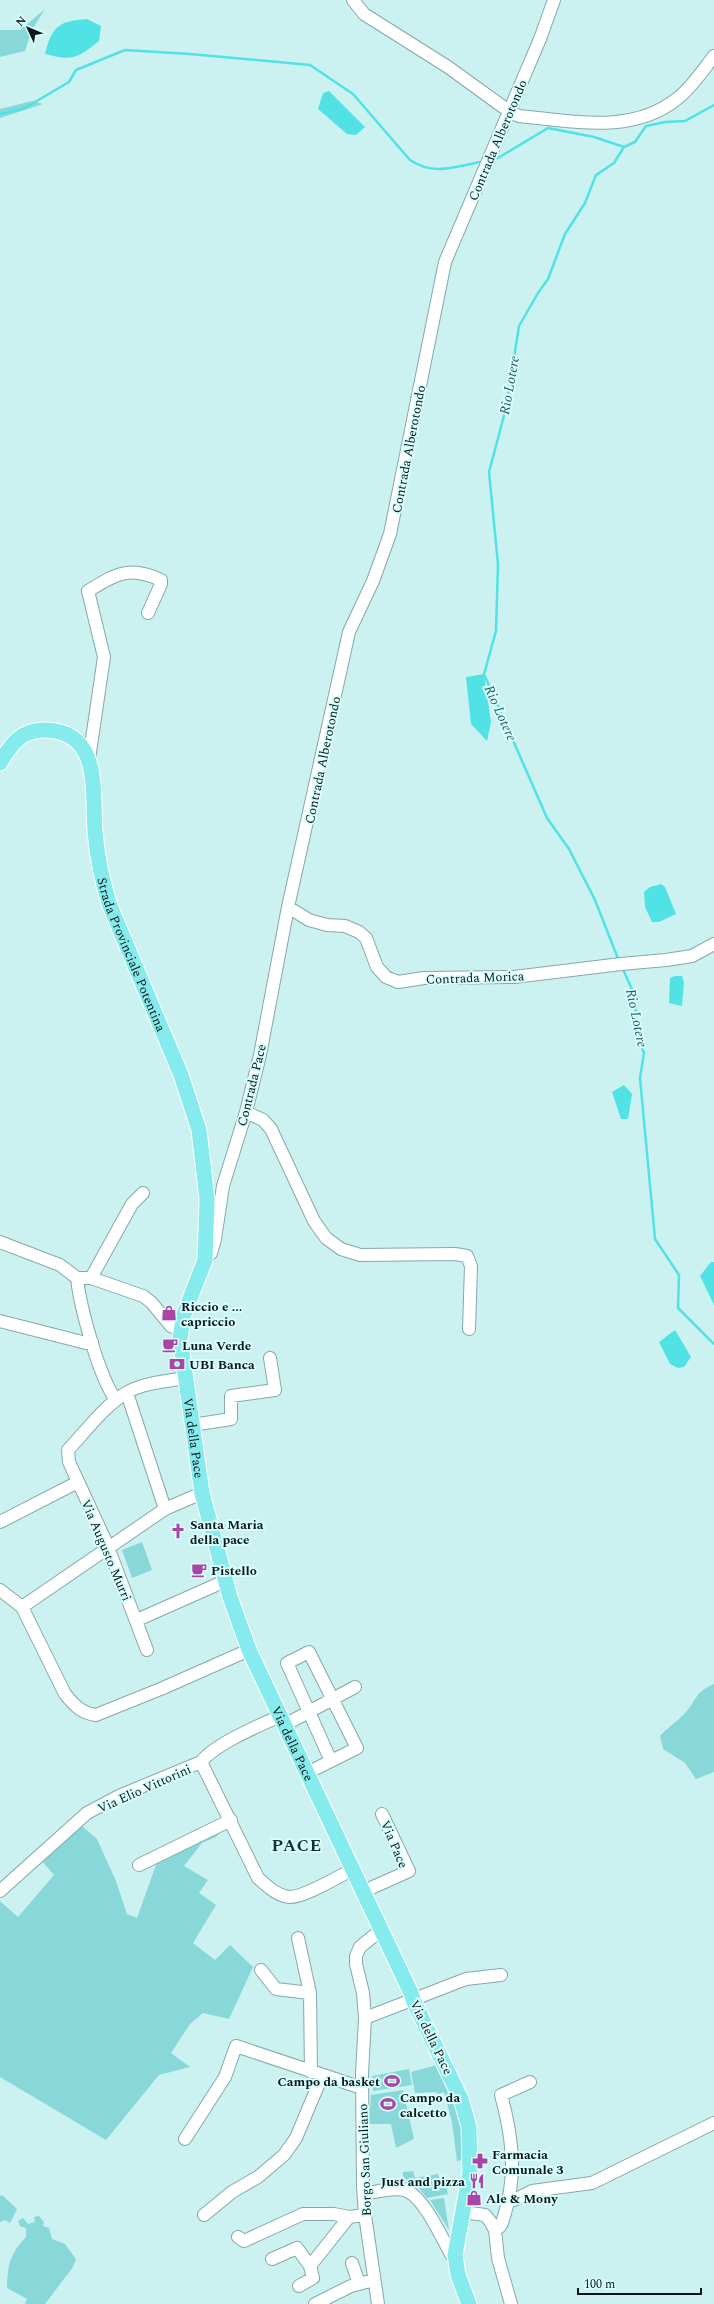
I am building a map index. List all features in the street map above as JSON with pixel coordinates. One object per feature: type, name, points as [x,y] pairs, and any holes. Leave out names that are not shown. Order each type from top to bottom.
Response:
[{"type":"main road","name":"Strada Provinciale Potentina","points":[[0,763],[19,737],[34,731],[42,730],[58,731],[66,734],[78,742],[89,759],[95,799],[95,831],[101,877],[120,931],[181,1075],[199,1130],[207,1200],[205,1260]]},
{"type":"main road","name":"Via della Pace","points":[[205,1260],[184,1314],[180,1330],[182,1360],[186,1378],[202,1493],[225,1581],[249,1650],[285,1719],[307,1773],[412,1998],[450,2073],[466,2113],[470,2140],[470,2172],[455,2254],[458,2276],[469,2304]]},
{"type":"street","points":[[353,0],[364,14],[448,67],[510,112],[519,116],[596,123],[646,117],[659,112],[679,97],[714,56]]},
{"type":"street","name":"Contrada Alberotondo","points":[[288,907],[349,632],[373,581],[390,534],[446,262],[510,112],[554,0]]},
{"type":"street","points":[[89,759],[104,657],[88,591],[108,579],[126,572],[149,575],[161,580],[161,584],[148,613]]},
{"type":"street","name":"Contrada Morica","points":[[288,907],[310,920],[326,925],[345,926],[359,932],[366,938],[377,967],[386,977],[398,982],[424,978],[514,977],[666,960],[692,956],[714,944]]},
{"type":"street","name":"Contrada Pace","points":[[205,1260],[211,1253],[215,1239],[223,1186],[246,1112],[261,1047],[288,907]]},
{"type":"street","points":[[246,1112],[263,1120],[271,1129],[314,1221],[326,1238],[341,1249],[360,1255],[455,1254],[467,1256],[471,1266],[469,1329]]},
{"type":"street","points":[[91,1278],[132,1204],[144,1193]]},
{"type":"street","points":[[0,1242],[60,1265],[77,1278],[91,1278],[148,1299],[171,1326],[180,1330]]},
{"type":"street","points":[[77,1278],[79,1296],[92,1342],[110,1392],[116,1400],[127,1393],[151,1384],[186,1378]]},
{"type":"street","points":[[0,1321],[86,1343],[92,1342]]},
{"type":"street","points":[[192,1425],[231,1419],[231,1396],[275,1390],[270,1358]]},
{"type":"street","points":[[127,1393],[165,1509]]},
{"type":"street","name":"Via Augusto Murri","points":[[116,1400],[68,1450],[69,1462],[108,1547],[137,1620],[147,1650]]},
{"type":"street","points":[[0,1522],[78,1482]]},
{"type":"street","points":[[22,1607],[165,1509],[202,1493]]},
{"type":"street","points":[[137,1620],[225,1581]]},
{"type":"street","points":[[0,1590],[22,1607],[65,1694],[73,1704],[89,1714],[96,1715],[163,1688],[249,1650]]},
{"type":"street","points":[[307,1773],[332,1761],[357,1748],[309,1652],[287,1663],[332,1761]]},
{"type":"street","name":"Via Elio Vittorini","points":[[0,1891],[87,1813],[119,1796],[201,1762],[205,1757],[233,1740],[285,1719],[309,1712],[355,1687]]},
{"type":"street","points":[[201,1762],[258,1878],[271,1890],[290,1897],[303,1893],[352,1870]]},
{"type":"street","name":"Via Pace","points":[[362,1892],[409,1871],[382,1814]]},
{"type":"street","points":[[140,1865],[230,1820]]},
{"type":"street","name":"Borgo San Giuliano","points":[[378,2304],[365,2215],[362,2153],[362,2088],[365,2018],[363,1993],[356,1964],[356,1956],[360,1947],[381,1930]]},
{"type":"street","points":[[298,1938],[310,1993],[310,2072]]},
{"type":"street","points":[[261,1970],[276,1989],[310,1993]]},
{"type":"street","points":[[365,2018],[466,1980],[501,1975]]},
{"type":"street","points":[[186,2139],[225,2077],[236,2046],[253,2050],[310,2072],[362,2088]]},
{"type":"street","points":[[204,2215],[232,2192],[258,2177],[284,2155],[296,2138],[322,2076]]},
{"type":"street","points":[[495,2230],[501,2225],[509,2199],[512,2177],[511,2137],[501,2095],[530,2082]]},
{"type":"street","points":[[509,2199],[514,2200],[532,2191],[592,2183],[714,2123]]},
{"type":"street","points":[[364,2194],[399,2189],[412,2194],[422,2204],[451,2254],[455,2254]]},
{"type":"street","points":[[463,2212],[485,2215],[495,2230],[498,2258],[511,2304]]},
{"type":"street","points":[[238,2237],[244,2241],[303,2214],[334,2214],[349,2218],[365,2215]]},
{"type":"street","points":[[310,2266],[349,2218]]},
{"type":"street","points":[[272,2258],[297,2248],[310,2266],[313,2278],[300,2286]]},
{"type":"street","points":[[352,2263],[359,2284]]},
{"type":"street","points":[[317,2304],[359,2284],[374,2280]]},
{"type":"shaded area","points":[[45,9],[32,30],[25,51],[0,57],[0,30],[20,30]]},
{"type":"shaded area","points":[[87,19],[101,26],[99,41],[85,52],[74,57],[68,58],[45,54],[51,37],[58,27],[70,21]]},
{"type":"shaded area","points":[[329,91],[365,127],[356,135],[347,134],[318,109],[323,93]]},
{"type":"shaded area","points":[[32,101],[43,104],[0,118],[0,109]]},
{"type":"shaded area","points":[[484,674],[491,722],[487,741],[471,724],[466,677]]},
{"type":"shaded area","points":[[661,884],[665,887],[676,914],[659,922],[652,922],[645,907],[644,892],[650,887]]},
{"type":"shaded area","points":[[682,976],[684,982],[682,1006],[669,1003],[670,978]]},
{"type":"shaded area","points":[[624,1085],[632,1094],[628,1119],[621,1119],[612,1092]]},
{"type":"shaded area","points":[[711,1262],[714,1262],[714,1305],[700,1276]]},
{"type":"shaded area","points":[[675,1330],[691,1357],[684,1367],[678,1368],[670,1364],[659,1342]]},
{"type":"shaded area","points":[[142,1542],[152,1570],[132,1578],[122,1550]]},
{"type":"shaded area","points":[[714,1684],[714,1772],[696,1779],[685,1763],[663,1749],[660,1736],[686,1712],[703,1690]]},
{"type":"shaded area","points":[[81,1825],[97,1839],[116,1881],[127,1914],[137,1918],[157,1862],[223,1829],[216,1837],[202,1843],[184,1866],[208,1880],[199,1893],[216,1905],[193,1943],[215,1960],[230,1945],[253,1967],[229,2019],[203,2013],[190,2024],[171,2053],[190,2067],[159,2075],[106,2140],[0,2077],[0,1901],[18,1917],[54,1875],[42,1861]]},
{"type":"shaded area","points":[[440,2064],[453,2089],[469,2159],[457,2161],[452,2122],[444,2092],[438,2094],[436,2092],[415,2093],[411,2072]]},
{"type":"shaded area","name":"Campo da basket","points":[[409,2069],[412,2085],[373,2091],[372,2076]]},
{"type":"shaded area","points":[[403,2090],[414,2139],[396,2148],[391,2124],[369,2124],[371,2095]]},
{"type":"shaded area","points":[[413,2171],[415,2178],[438,2174],[440,2180],[445,2180],[448,2194],[427,2198],[412,2180],[408,2183],[403,2183],[403,2172]]},
{"type":"shaded area","points":[[2,2195],[17,2209],[10,2223],[5,2220],[0,2222],[0,2196]]},
{"type":"shaded area","points":[[444,2198],[449,2230],[430,2200]]},
{"type":"shaded area","points":[[39,2216],[44,2222],[43,2226],[49,2228],[52,2239],[65,2244],[76,2259],[73,2267],[45,2304],[25,2304],[27,2299],[7,2288],[8,2273],[10,2261],[16,2249],[26,2237],[26,2228],[20,2226],[18,2221],[23,2218],[28,2224],[35,2222],[34,2217]]},
{"type":"waterway","points":[[0,114],[25,108],[69,82],[76,70],[125,50],[190,54],[310,65],[353,94],[410,160],[427,168],[436,169],[452,168],[480,162]]},
{"type":"waterway","name":"Rio Lotere","points":[[619,961],[595,900],[569,849],[547,818],[484,674],[496,631],[498,564],[489,472],[506,408],[519,326],[548,279],[565,234],[585,203],[596,175],[614,163],[624,147],[635,142],[646,126],[665,122],[685,121],[714,105]]},
{"type":"waterway","points":[[498,158],[548,128],[594,137],[624,147]]},
{"type":"waterway","name":"Rio Lotere","points":[[622,967],[634,994],[638,1036],[644,1053],[640,1078],[655,1239],[679,1275],[678,1308],[714,1344]]},
{"type":"place","name":"Riccio e ... capriccio","points":[[169,1313]]},
{"type":"place","name":"Luna Verde","points":[[170,1345]]},
{"type":"place","name":"UBI Banca","points":[[177,1364]]},
{"type":"place","name":"Santa Maria della pace","points":[[178,1531]]},
{"type":"place","name":"Pistello","points":[[199,1570]]},
{"type":"place","name":"Campo da basket","points":[[392,2081]]},
{"type":"place","name":"Campo da calcetto","points":[[388,2104]]},
{"type":"place","name":"Farmacia Comunale 3","points":[[480,2161]]},
{"type":"place","name":"Just and pizza","points":[[477,2181]]},
{"type":"place","name":"Ale & Mony","points":[[474,2198]]},
{"type":"district","name":"PACE","points":[[297,1845]]}]
